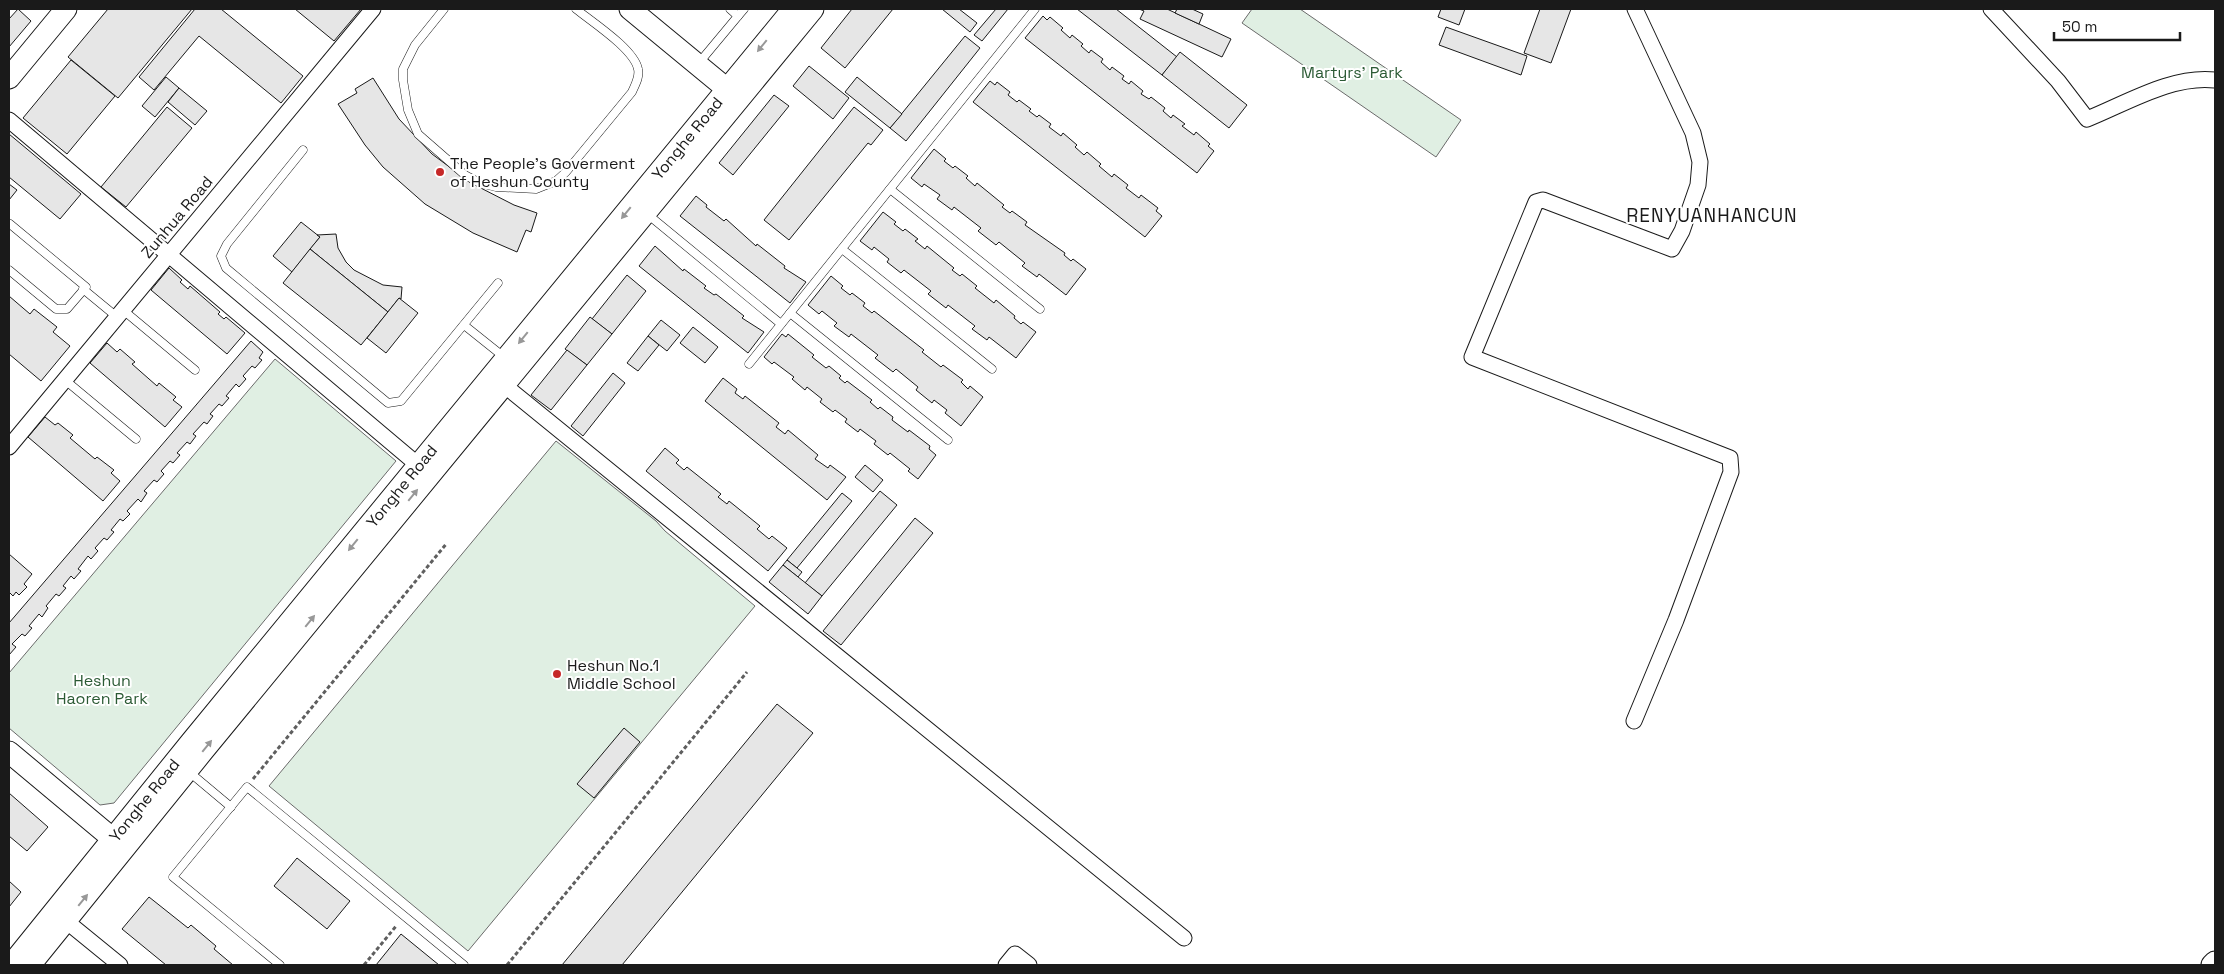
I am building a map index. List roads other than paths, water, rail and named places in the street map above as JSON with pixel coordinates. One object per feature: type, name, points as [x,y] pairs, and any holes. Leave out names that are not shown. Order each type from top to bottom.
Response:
[{"type":"main road","points":[[9,78],[66,9]]},
{"type":"main road","points":[[630,9],[727,89]]},
{"type":"main road","name":"Yonghe Road","points":[[11,965],[418,465],[793,9]]},
{"type":"main road","name":"Yonghe Road","points":[[30,965],[813,9]]},
{"type":"main road","points":[[9,752],[113,838]]},
{"type":"main road","points":[[2212,965],[2215,962]]},
{"type":"street","name":"Zunhua Road","points":[[9,447],[373,9]]},
{"type":"street","points":[[1634,721],[1676,620],[1731,472],[1730,458],[1472,357],[1536,202],[1543,200],[1672,249],[1682,231],[1698,185],[1700,162],[1693,133],[1635,9]]},
{"type":"street","points":[[1991,9],[2058,80],[2087,119],[2176,82],[2200,78],[2215,80]]},
{"type":"street","points":[[9,120],[418,465]]},
{"type":"street","points":[[504,385],[1184,938]]},
{"type":"street","points":[[66,921],[120,965]]},
{"type":"street","points":[[1011,960],[1029,965]]},
{"type":"lane","points":[[444,9],[415,45],[404,69],[403,80],[408,110],[418,134],[465,175],[480,183],[496,187],[536,189],[556,181],[566,172],[632,92],[637,82],[639,71],[632,56],[576,9]]},
{"type":"lane","points":[[730,9],[738,16]]},
{"type":"lane","points":[[698,65],[744,9]]},
{"type":"lane","points":[[749,364],[1035,9]]},
{"type":"lane","points":[[302,150],[227,244],[221,256],[226,268],[388,403],[401,401],[498,283]]},
{"type":"lane","points":[[890,189],[1040,309]]},
{"type":"lane","points":[[646,213],[781,324]]},
{"type":"lane","points":[[9,225],[86,287],[67,309],[56,309],[9,270]]},
{"type":"lane","points":[[842,249],[992,369]]},
{"type":"lane","points":[[83,289],[120,313],[195,370]]},
{"type":"lane","points":[[790,313],[948,440]]},
{"type":"lane","points":[[464,325],[506,359]]},
{"type":"lane","points":[[65,380],[136,438]]},
{"type":"lane","points":[[187,771],[231,807]]},
{"type":"lane","points":[[280,965],[173,877],[247,787],[464,965]]},
{"type":"place","name":"The People's Goverment of Heshun County","points":[[440,172]]},
{"type":"place","name":"Heshun No.1 Middle School","points":[[557,674]]},
{"type":"district","name":"RENYUANHANCUN","points":[[1712,215]]},
{"type":"park label","name":"Martyrs' Park","points":[[1352,72]]},
{"type":"park label","name":"Heshun Haoren Park","points":[[102,689]]}]
